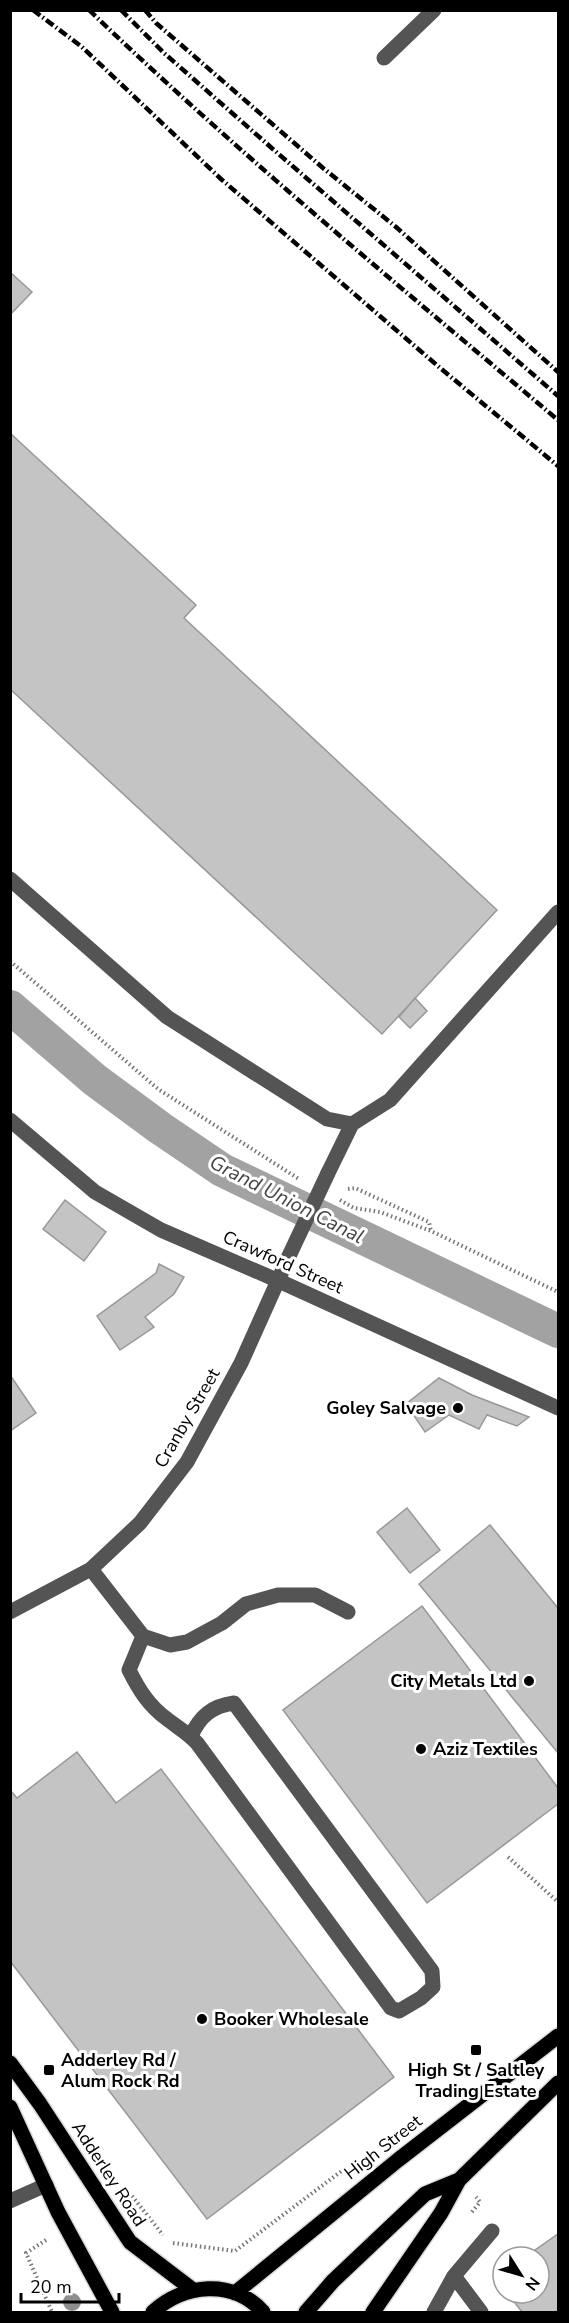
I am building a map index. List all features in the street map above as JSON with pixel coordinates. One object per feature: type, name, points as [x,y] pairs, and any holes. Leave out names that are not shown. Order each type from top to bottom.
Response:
[{"type":"main road","name":"High Street","points":[[235,2293],[398,2160],[558,2036]]},
{"type":"main road","name":"Adderley Road","points":[[10,2063],[130,2242],[193,2290]]},
{"type":"main road","points":[[373,2313],[441,2213],[459,2180],[558,2083]]},
{"type":"main road","points":[[10,2107],[66,2228],[112,2313]]},
{"type":"main road","points":[[306,2313],[333,2281],[425,2194],[459,2180]]},
{"type":"main road","points":[[153,2313],[171,2298],[193,2290],[214,2288],[235,2293],[256,2305],[263,2313]]},
{"type":"street","points":[[384,58],[434,10]]},
{"type":"street","points":[[10,879],[167,1017],[327,1119],[352,1124],[390,1100],[558,912]]},
{"type":"street","name":"Crawford Street","points":[[10,1120],[95,1192],[161,1230],[558,1408]]},
{"type":"street","name":"Cranby Street","points":[[10,1611],[92,1569],[141,1522],[187,1462],[241,1364],[352,1124]]},
{"type":"street","points":[[92,1569],[143,1636],[170,1645],[187,1642],[222,1623],[246,1604],[278,1595],[315,1594],[348,1612]]},
{"type":"street","points":[[143,1636],[129,1670],[141,1694],[164,1717],[191,1736],[392,2008],[399,2011],[421,1998],[433,1987],[432,1971],[234,1703],[219,1705],[197,1721],[191,1736]]},
{"type":"street","points":[[10,2201],[46,2185]]},
{"type":"street","points":[[434,2313],[454,2276],[492,2230]]},
{"type":"street","points":[[454,2276],[481,2313]]},
{"type":"path","points":[[10,961],[158,1089],[303,1181]]},
{"type":"path","points":[[326,1178],[339,1190],[355,1188],[429,1222],[431,1232]]},
{"type":"path","points":[[334,1197],[354,1208],[380,1212],[431,1232],[558,1292]]},
{"type":"path","points":[[508,1857],[558,1902]]},
{"type":"path","points":[[104,2203],[119,2181],[170,2243],[235,2251],[356,2160]]},
{"type":"path","points":[[459,2180],[480,2202],[466,2219]]},
{"type":"path","points":[[52,2313],[26,2253],[66,2228]]},
{"type":"building","points":[[10,272],[32,292],[10,315]]},
{"type":"building","points":[[10,433],[196,605],[184,618],[497,910],[382,1034],[10,689]]},
{"type":"building","points":[[415,998],[427,1011],[410,1028],[399,1017]]},
{"type":"building","points":[[65,1200],[106,1232],[84,1261],[43,1229]]},
{"type":"building","points":[[159,1264],[184,1277],[174,1294],[145,1317],[154,1327],[120,1350],[97,1316],[156,1273]]},
{"type":"building","points":[[10,1375],[36,1413],[10,1431]]},
{"type":"building","name":"Goley Salvage","points":[[439,1378],[472,1395],[529,1417],[517,1426],[487,1415],[479,1429],[449,1415],[425,1432],[406,1404]]},
{"type":"building","points":[[407,1508],[440,1550],[410,1573],[377,1532]]},
{"type":"building","name":"City Metals Ltd","points":[[490,1525],[558,1608],[558,1753],[419,1584]]},
{"type":"building","name":"Aziz Textiles","points":[[422,1606],[558,1788],[558,1804],[427,1903],[283,1710]]},
{"type":"building","name":"Booker Wholesale","points":[[77,1752],[116,1803],[161,1769],[394,2077],[207,2219],[10,1961],[10,1790],[17,1798]]},
{"type":"building","points":[[558,2234],[558,2312],[522,2312],[517,2305],[551,2305],[551,2245],[542,2245]]},
{"type":"waterway","name":"Grand Union Canal","points":[[10,1007],[95,1080],[222,1170],[558,1331]]},
{"type":"railway","points":[[33,10],[82,47],[221,179],[558,466]]},
{"type":"railway","points":[[89,10],[261,168],[558,420]]},
{"type":"railway","points":[[121,10],[164,53],[558,396]]},
{"type":"railway","points":[[145,10],[156,23],[323,168],[396,227],[558,372]]},
{"type":"place","name":"Goley Salvage","points":[[458,1408]]},
{"type":"place","name":"City Metals Ltd","points":[[529,1681]]},
{"type":"place","name":"Aziz Textiles","points":[[421,1749]]},
{"type":"place","name":"Booker Wholesale","points":[[202,2019]]},
{"type":"place","name":"High St / Saltley Trading Estate","points":[[476,2050]]},
{"type":"place","name":"Adderley Rd / Alum Rock Rd","points":[[49,2070]]}]
